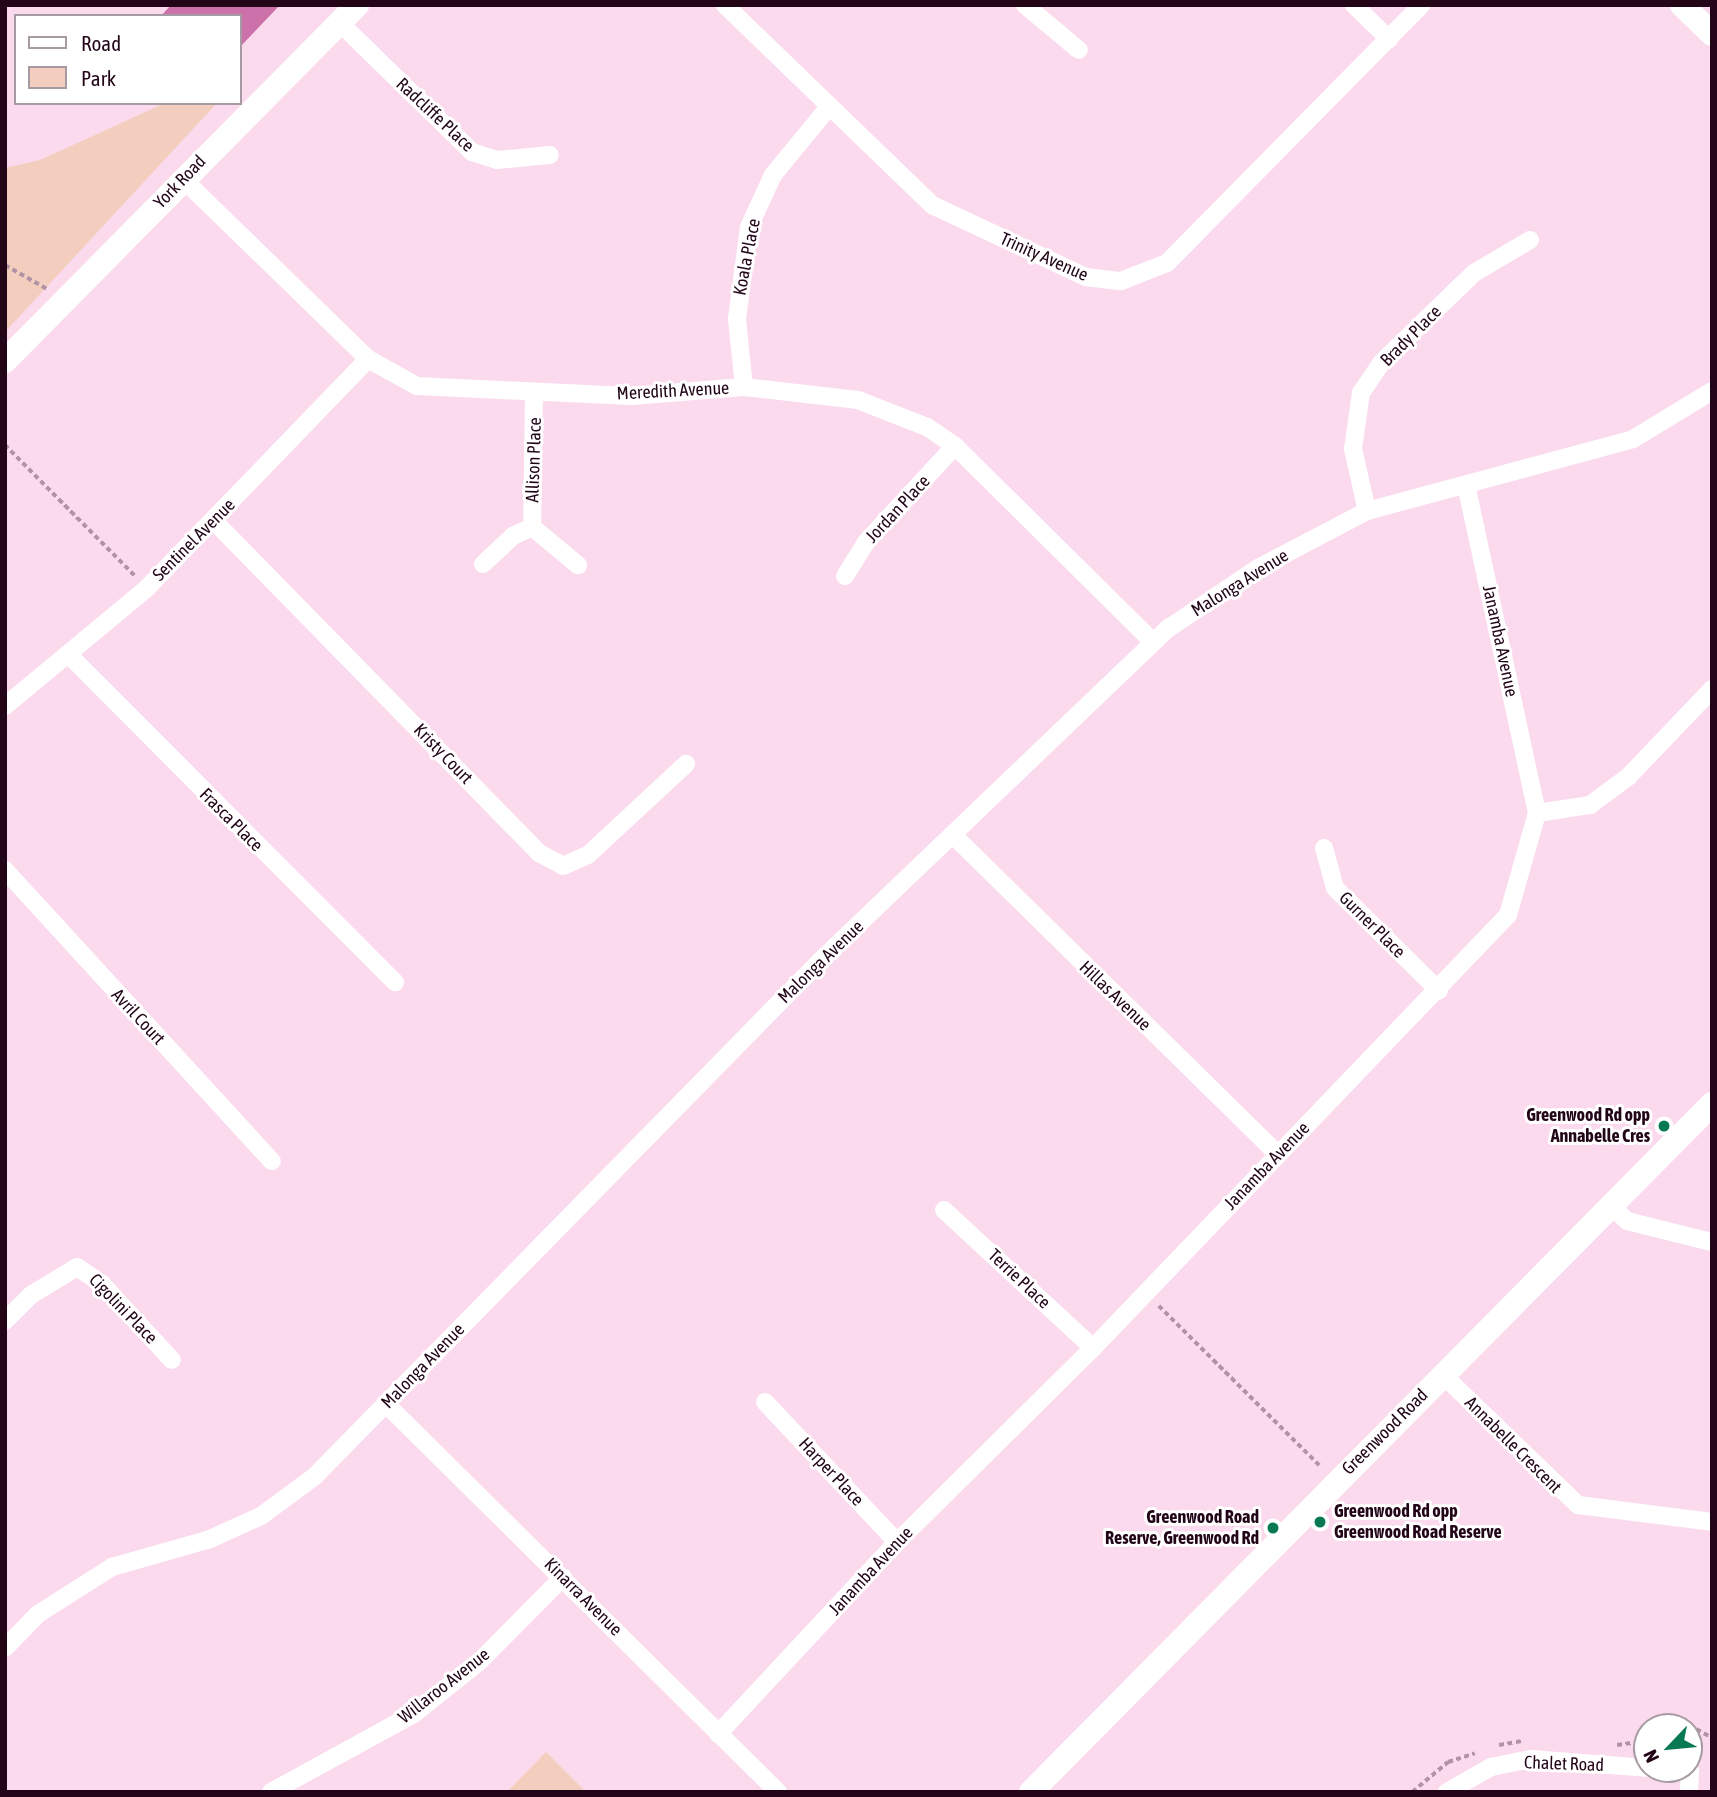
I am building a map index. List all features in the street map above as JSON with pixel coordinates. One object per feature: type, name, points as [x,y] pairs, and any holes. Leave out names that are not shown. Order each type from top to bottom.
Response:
[{"type":"street","name":"York Road","points":[[5,361],[357,5]]},
{"type":"street","name":"Trinity Avenue","points":[[725,5],[828,108],[932,205],[1086,277],[1121,281],[1139,279],[1167,263],[1421,5]]},
{"type":"street","points":[[1025,5],[1079,50]]},
{"type":"street","points":[[1354,5],[1389,39]]},
{"type":"street","points":[[1682,5],[1712,34]]},
{"type":"street","name":"Radcliffe Place","points":[[340,23],[472,152],[497,160],[550,155]]},
{"type":"street","name":"Koala Place","points":[[744,387],[737,318],[749,227],[773,175],[828,108]]},
{"type":"street","name":"Meredith Avenue","points":[[183,179],[368,359],[417,386],[632,396],[744,387],[858,400],[903,416],[955,446],[1153,642]]},
{"type":"street","name":"Brady Place","points":[[1367,511],[1353,449],[1361,393],[1382,362],[1475,273],[1530,240]]},
{"type":"street","name":"Sentinel Avenue","points":[[5,706],[147,588],[368,359]]},
{"type":"street","name":"Malonga Avenue","points":[[5,1648],[38,1614],[112,1567],[210,1539],[272,1509],[315,1476],[819,962],[954,836],[1153,642],[1258,568],[1367,511],[1633,439],[1712,391]]},
{"type":"street","name":"Allison Place","points":[[532,527],[534,392]]},
{"type":"street","name":"Jordan Place","points":[[845,576],[866,542],[955,446]]},
{"type":"street","name":"Janamba Avenue","points":[[718,1734],[897,1542],[1093,1348],[1278,1154],[1439,991],[1508,915],[1537,813],[1466,485]]},
{"type":"street","name":"Kristy Court","points":[[214,521],[539,853],[563,866],[588,855],[686,764]]},
{"type":"street","name":"Allison Place","points":[[483,564],[513,536],[532,527]]},
{"type":"street","name":"Allison Place","points":[[532,527],[578,565]]},
{"type":"street","name":"Frasca Place","points":[[69,655],[396,982]]},
{"type":"street","points":[[1537,813],[1590,805],[1628,777],[1712,689]]},
{"type":"street","name":"Hillas Avenue","points":[[954,836],[1278,1154]]},
{"type":"street","name":"Gurner Place","points":[[1324,849],[1335,888],[1439,991]]},
{"type":"street","name":"Avril Court","points":[[5,870],[272,1161]]},
{"type":"street","name":"Greenwood Road","points":[[1031,1792],[1712,1104]]},
{"type":"street","points":[[1610,1205],[1628,1220],[1712,1242]]},
{"type":"street","name":"Terrie Place","points":[[944,1210],[1093,1348]]},
{"type":"street","name":"Cigolini Place","points":[[5,1321],[38,1289],[77,1267],[102,1284],[172,1360]]},
{"type":"street","name":"Annabelle Crescent","points":[[1443,1375],[1578,1505],[1712,1522]]},
{"type":"street","name":"Harper Place","points":[[765,1402],[897,1542]]},
{"type":"street","name":"Kinarra Avenue","points":[[387,1404],[778,1792]]},
{"type":"street","name":"Willaroo Avenue","points":[[271,1792],[415,1713],[480,1661],[564,1577]]},
{"type":"street","name":"Chalet Road","points":[[1447,1792],[1491,1767],[1531,1759],[1633,1767]]},
{"type":"path","points":[[5,445],[147,588]]},
{"type":"path","points":[[1145,1293],[1319,1465]]},
{"type":"green space","points":[[161,105],[215,105],[5,332],[5,168],[40,160]]},
{"type":"green space","points":[[546,1752],[586,1792],[507,1792]]},
{"type":"shaded area","points":[[171,5],[280,5],[242,45],[242,14],[163,14]]},
{"type":"place","name":"Greenwood Rd opp Annabelle Cres","points":[[1664,1126]]},
{"type":"place","name":"Greenwood Rd opp Greenwood Road Reserve","points":[[1320,1522]]},
{"type":"place","name":"Greenwood Road Reserve, Greenwood Rd","points":[[1273,1528]]}]
